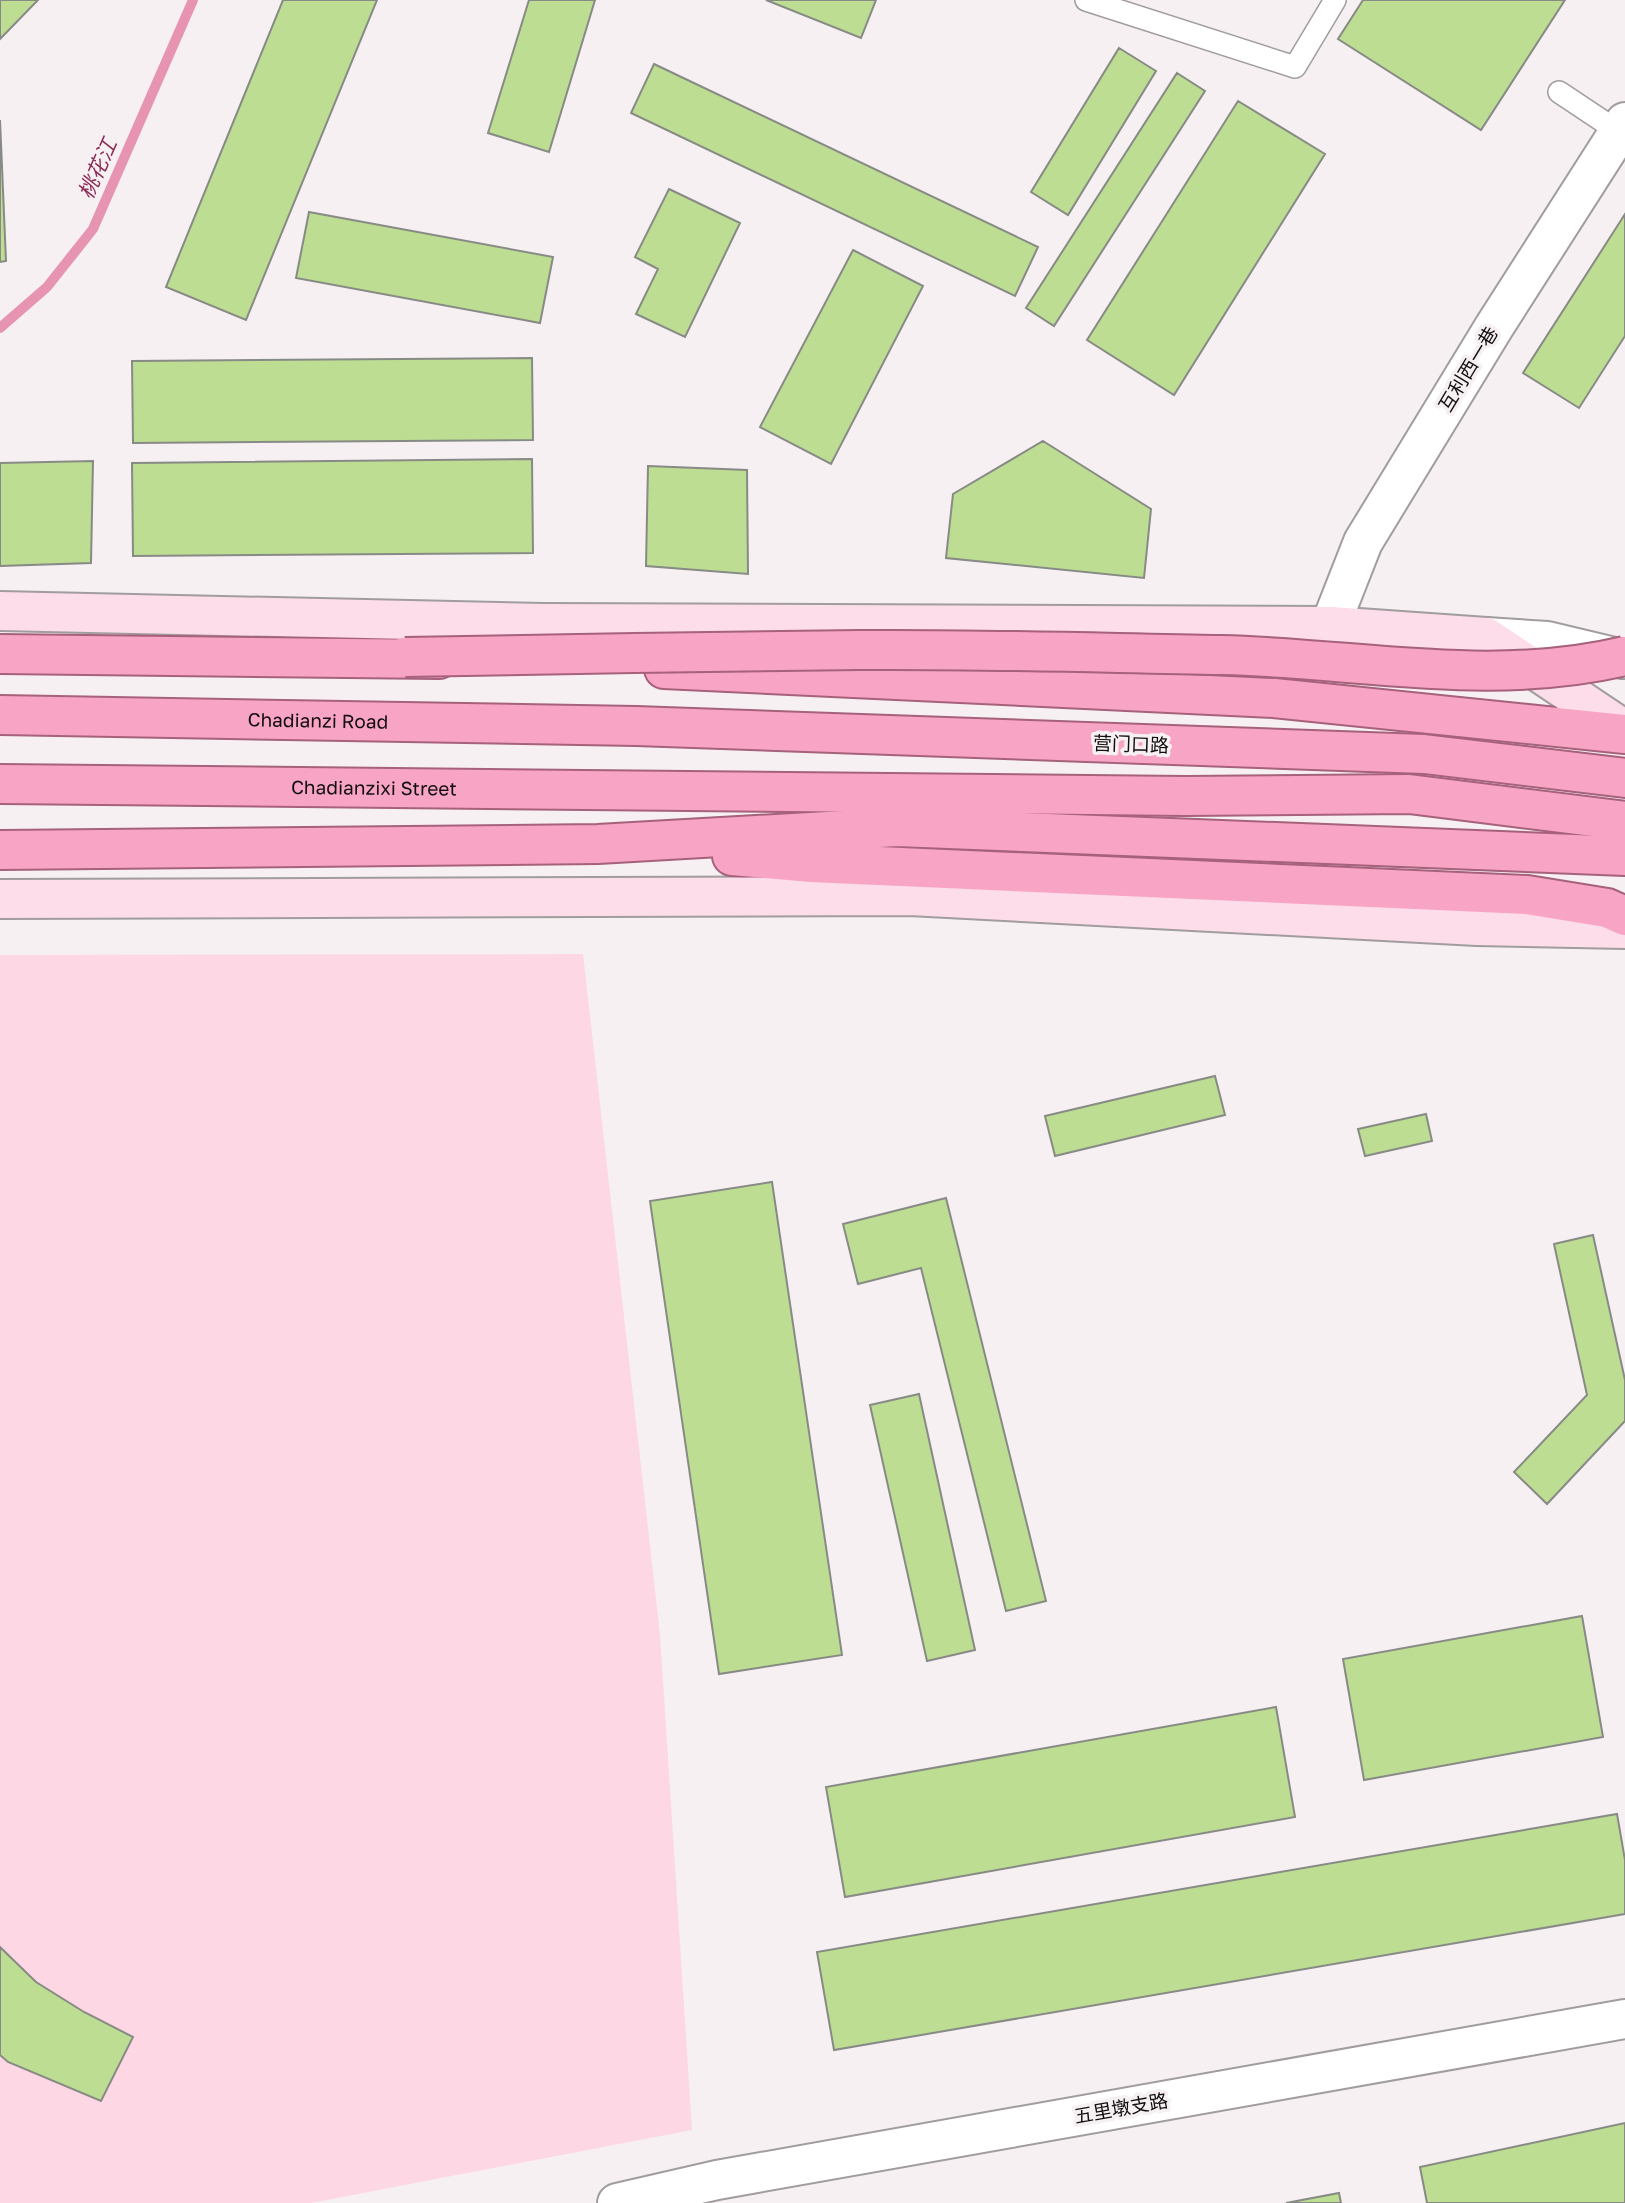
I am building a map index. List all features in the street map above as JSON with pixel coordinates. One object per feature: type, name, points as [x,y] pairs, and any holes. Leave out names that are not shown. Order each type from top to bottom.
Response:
[{"type":"highway","points":[[0,654],[405,657],[876,650],[1235,656],[1488,671],[1550,670],[1625,658]]},
{"type":"highway","points":[[405,657],[1274,698],[1625,732]]},
{"type":"highway","name":"Chadianzi Road","points":[[0,715],[636,726]]},
{"type":"highway","name":"营门口路","points":[[636,726],[1424,754],[1625,778]]},
{"type":"highway","name":"Chadianzixi Street","points":[[0,784],[1172,796],[1409,794],[1625,821]]},
{"type":"highway","points":[[0,850],[598,844],[897,827],[1625,856]]},
{"type":"highway","points":[[598,844],[812,863],[1527,895],[1607,908],[1625,916]]},
{"type":"main road","points":[[0,611],[544,623],[1331,626],[1486,637],[1625,732]]},
{"type":"main road","points":[[0,899],[910,896],[1477,926],[1625,929]]},
{"type":"street","name":"互利西一巷","points":[[1331,626],[1363,542],[1494,327],[1622,127]]},
{"type":"street","points":[[1486,637],[1547,641],[1625,658]]},
{"type":"street","name":"五里墩支路","points":[[617,2203],[721,2191],[1625,2019]]},
{"type":"lane","points":[[1086,0],[1294,67],[1335,0]]},
{"type":"lane","points":[[1559,92],[1622,127]]},
{"type":"shaded area","points":[[583,954],[660,1634],[692,2130],[311,2203],[0,2203],[0,955]]},
{"type":"building","points":[[0,0],[38,0],[0,39]]},
{"type":"building","points":[[283,0],[377,0],[246,320],[166,287]]},
{"type":"building","points":[[529,0],[595,0],[549,152],[488,133]]},
{"type":"building","points":[[766,0],[876,0],[861,38]]},
{"type":"building","points":[[1363,0],[1565,0],[1481,130],[1338,39]]},
{"type":"building","points":[[1119,48],[1156,71],[1068,215],[1031,192]]},
{"type":"building","points":[[654,64],[1038,247],[1015,296],[631,113]]},
{"type":"building","points":[[1177,73],[1205,91],[1054,326],[1026,308]]},
{"type":"building","points":[[1238,101],[1325,154],[1174,395],[1087,340]]},
{"type":"building","points":[[0,120],[6,261],[0,262]]},
{"type":"building","points":[[669,189],[740,223],[685,337],[636,314],[658,269],[635,257]]},
{"type":"building","points":[[309,212],[553,257],[540,323],[296,278]]},
{"type":"building","points":[[1625,214],[1625,336],[1579,408],[1523,373]]},
{"type":"building","points":[[853,250],[923,286],[831,464],[760,427]]},
{"type":"building","points":[[532,358],[533,440],[133,443],[132,361]]},
{"type":"building","points":[[1043,441],[1151,509],[1144,578],[946,558],[953,494]]},
{"type":"building","points":[[532,459],[533,553],[133,556],[132,463]]},
{"type":"building","points":[[93,461],[91,563],[0,566],[0,463]]},
{"type":"building","points":[[648,466],[747,470],[748,574],[646,566]]},
{"type":"building","points":[[1215,1076],[1225,1115],[1055,1156],[1045,1116]]},
{"type":"building","points":[[1426,1114],[1432,1141],[1365,1156],[1358,1129]]},
{"type":"building","points":[[772,1182],[842,1655],[719,1674],[650,1201]]},
{"type":"building","points":[[946,1198],[1046,1601],[1006,1611],[921,1268],[858,1284],[843,1224]]},
{"type":"building","points":[[1593,1235],[1625,1380],[1625,1421],[1547,1504],[1514,1472],[1587,1395],[1554,1244]]},
{"type":"building","points":[[919,1394],[975,1650],[927,1661],[870,1405]]},
{"type":"building","points":[[1582,1616],[1603,1737],[1364,1780],[1343,1659]]},
{"type":"building","points":[[1276,1707],[1295,1817],[845,1897],[826,1787]]},
{"type":"building","points":[[1617,1814],[1625,1860],[1625,1914],[834,2050],[817,1952]]},
{"type":"building","points":[[0,1947],[36,1982],[84,2012],[133,2037],[101,2101],[8,2062],[0,2055]]},
{"type":"building","points":[[1625,2123],[1625,2203],[1427,2203],[1420,2167]]},
{"type":"building","points":[[1339,2193],[1341,2203],[1286,2203]]},
{"type":"waterway","name":"桃花江","points":[[0,328],[47,287],[93,229],[193,0]]}]
